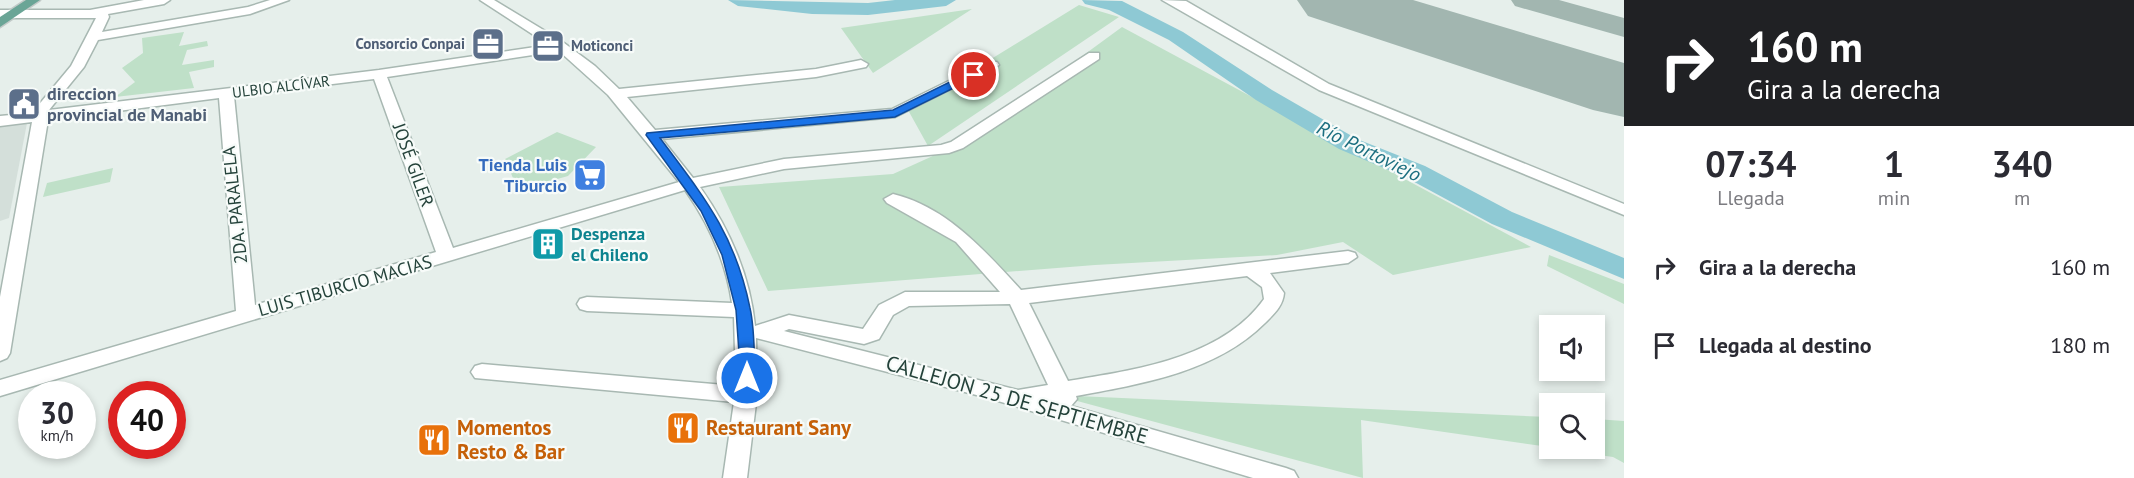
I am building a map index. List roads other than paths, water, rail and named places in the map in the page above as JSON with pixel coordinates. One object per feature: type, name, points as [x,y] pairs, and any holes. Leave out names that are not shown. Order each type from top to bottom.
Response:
[{"type":"main road","points":[[0,23],[4,13],[17,0]]},
{"type":"main road","points":[[4,13],[34,0]]},
{"type":"street","points":[[90,14],[129,3],[164,0]]},
{"type":"street","points":[[93,37],[250,10],[283,0]]},
{"type":"street","points":[[486,0],[561,47],[596,74],[617,94],[689,184],[720,233],[752,324],[746,395],[735,478]]},
{"type":"street","points":[[1168,0],[1182,4],[1324,87],[1624,210]]},
{"type":"street","points":[[0,354],[39,117],[77,67],[103,17],[98,14],[4,13]]},
{"type":"street","name":"ULBIO ALCÍVAR","points":[[0,121],[379,74],[561,47]]},
{"type":"street","name":"LUIS TIBURCIO MACIAS","points":[[0,388],[689,184],[784,164],[943,150],[957,145],[1094,56]]},
{"type":"street","points":[[617,94],[816,73],[861,64]]},
{"type":"street","points":[[652,135],[902,112],[992,65]]},
{"type":"street","name":"JOSÉ GILER","points":[[379,74],[447,256]]},
{"type":"street","name":"2DA. PARALELA","points":[[226,94],[246,315]]},
{"type":"street","points":[[893,199],[929,217],[962,238],[1016,297],[1073,414]]},
{"type":"street","points":[[587,304],[752,324],[789,322],[864,337],[872,334],[886,310],[905,299],[1059,294],[1348,257]]},
{"type":"street","points":[[1018,398],[1140,375],[1224,344],[1239,335],[1275,300],[1276,291],[1272,283],[1250,270]]},
{"type":"street","name":"CALLEJON 25 DE SEPTIEMBRE","points":[[752,324],[1018,398],[1286,478]]},
{"type":"street","points":[[482,372],[746,395]]},
{"type":"waterway","name":"Río Portoviejo","points":[[738,0],[812,8],[868,9],[946,0]]},
{"type":"waterway","name":"Río Portoviejo","points":[[1092,0],[1115,5],[1176,36],[1264,95],[1348,144],[1416,172],[1502,218],[1624,269]]},
{"type":"place","name":"Consorcio Conpai","points":[[488,44]]},
{"type":"place","name":"Moticonci","points":[[548,46]]},
{"type":"place","name":"direccion provincial de Manabi","points":[[24,104]]},
{"type":"place","name":"Tienda Luis Tiburcio","points":[[590,175]]},
{"type":"place","name":"Despenza el Chileno","points":[[548,244]]},
{"type":"place","name":"Restaurant Sany","points":[[683,428]]},
{"type":"place","name":"Momentos Resto & Bar","points":[[434,440]]}]
